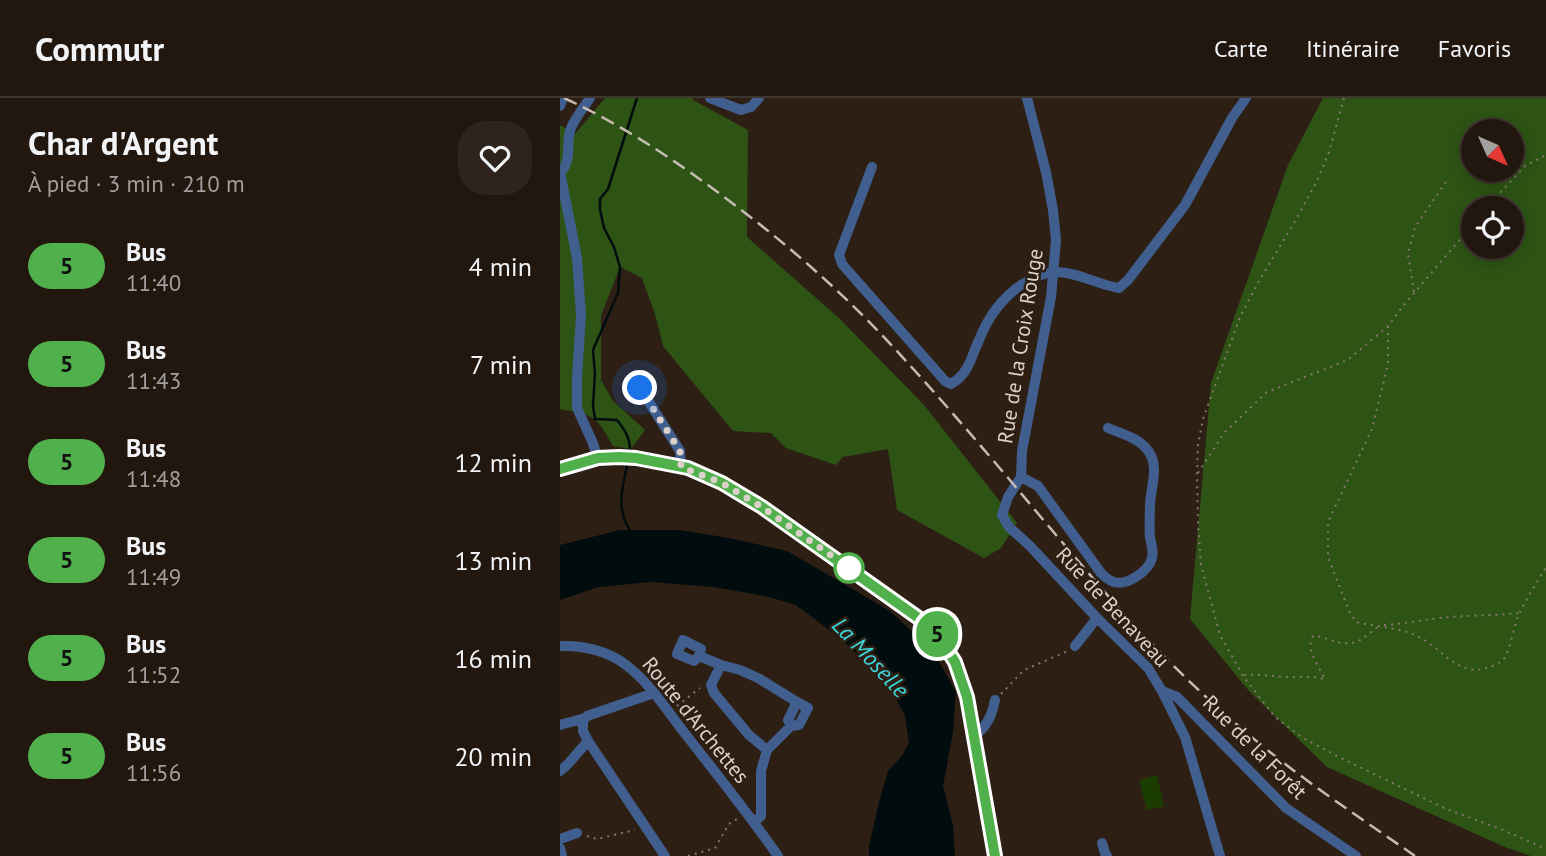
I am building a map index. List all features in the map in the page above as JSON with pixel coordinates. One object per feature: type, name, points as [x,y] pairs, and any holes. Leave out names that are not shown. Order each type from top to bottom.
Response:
[{"type":"main road","points":[[560,469],[598,458],[636,458],[681,467],[722,483],[762,507],[927,624],[955,662],[967,697],[995,856]]},
{"type":"street","points":[[560,106],[563,98]]},
{"type":"street","points":[[590,98],[571,129],[565,132],[568,161],[560,173],[577,258],[581,314],[577,408],[598,458]]},
{"type":"street","points":[[710,98],[741,110],[751,107],[759,98]]},
{"type":"street","name":"Rue de la Croix Rouge","points":[[1021,477],[1022,451],[1051,297],[1056,240],[1046,172],[1027,98]]},
{"type":"street","points":[[872,167],[839,255],[842,264],[945,381],[951,384],[967,370],[992,313],[1010,292],[1034,277],[1053,272],[1066,273],[1119,288],[1185,205],[1245,98]]},
{"type":"street","points":[[640,388],[680,451],[681,467]]},
{"type":"street","points":[[1021,477],[1038,486],[1101,573],[1113,582],[1133,578],[1149,565],[1152,559],[1150,503],[1154,462],[1143,444],[1108,428]]},
{"type":"street","name":"Rue de Benaveau","points":[[1021,477],[1008,497],[1002,515],[1009,527],[1148,668],[1185,737],[1219,854]]},
{"type":"street","points":[[1075,646],[1097,618]]},
{"type":"street","name":"Route d'Archettes","points":[[560,646],[583,647],[602,652],[629,667],[654,693],[778,856]]},
{"type":"street","points":[[699,656],[758,678],[797,702],[788,720],[791,726],[767,750],[761,771],[761,816],[754,822]]},
{"type":"street","points":[[721,666],[711,685],[714,693],[749,735],[767,750]]},
{"type":"street","name":"Rue de la Forêt","points":[[1162,691],[1177,697],[1286,808],[1356,856]]},
{"type":"street","points":[[560,725],[654,693]]},
{"type":"street","points":[[974,736],[986,725],[995,700]]},
{"type":"street","points":[[585,718],[583,731],[588,741],[665,856]]},
{"type":"street","points":[[560,771],[588,741]]},
{"type":"street","points":[[560,839],[577,833]]},
{"type":"street","points":[[1102,843],[1108,856]]},
{"type":"street","points":[[560,848],[562,856]]},
{"type":"street","points":[[1219,854],[1231,856]]},
{"type":"path","points":[[1344,98],[1329,152],[1317,181],[1240,317],[1203,419],[1198,445],[1197,474],[1200,565],[1220,635],[1243,676],[1275,717],[1303,738],[1444,808],[1546,849]]},
{"type":"path","points":[[1497,196],[1525,166],[1545,156]]},
{"type":"path","points":[[1414,293],[1408,254],[1415,227],[1448,179]]},
{"type":"path","points":[[1197,474],[1224,433],[1267,392],[1348,360],[1388,326],[1461,238]]},
{"type":"path","points":[[1388,326],[1388,365],[1372,429],[1328,522],[1328,557],[1349,611],[1356,622],[1368,625],[1520,612]]},
{"type":"path","points":[[1380,625],[1417,636],[1433,645],[1451,661],[1466,669],[1478,671],[1503,660],[1520,612],[1546,567]]},
{"type":"path","points":[[1243,676],[1257,674],[1325,679],[1311,652],[1310,642],[1313,636],[1354,644],[1380,625]]},
{"type":"path","points":[[995,700],[1024,670],[1075,646]]},
{"type":"path","points":[[668,712],[702,687],[711,685]]},
{"type":"path","points":[[688,856],[715,848],[729,824],[747,813]]},
{"type":"path","points":[[577,833],[597,839],[647,827]]},
{"type":"green space","points":[[605,98],[693,98],[748,130],[747,237],[840,319],[924,405],[1017,523],[1001,548],[984,558],[897,510],[888,449],[843,457],[836,465],[786,448],[771,433],[733,431],[663,346],[642,278],[620,267],[601,316],[601,380],[613,401],[645,430],[631,449],[613,446],[593,419],[581,413],[560,409],[560,125],[575,134]]},
{"type":"green space","points":[[1323,98],[1546,98],[1546,856],[1531,856],[1507,848],[1327,767],[1249,691],[1190,619],[1211,383],[1288,165]]},
{"type":"green space","points":[[1157,775],[1164,806],[1147,810],[1139,780]]},
{"type":"water","name":"La Moselle","points":[[620,530],[679,530],[787,551],[890,611],[933,651],[956,692],[953,732],[943,786],[953,826],[955,856],[869,856],[869,846],[888,771],[902,756],[909,743],[905,716],[889,685],[840,638],[796,605],[765,596],[713,587],[651,582],[598,587],[560,600],[560,545]]},
{"type":"waterway","points":[[630,453],[627,435],[617,420],[595,419],[593,350],[618,293],[620,267],[604,228],[600,199],[608,189],[637,98]]},
{"type":"waterway","points":[[628,462],[621,499],[623,516],[632,533]]},
{"type":"railway","points":[[564,98],[633,135],[677,163],[759,223],[813,269],[904,359],[1115,604],[1182,674],[1231,720],[1283,762],[1415,856]]},
{"type":"bus line","name":"5","points":[[560,469],[598,458],[619,457],[688,468],[722,483],[762,507],[927,624],[955,662],[967,697],[995,856]]},
{"type":"route","points":[[640,388],[680,451],[681,467],[722,483],[762,507],[856,573],[849,568]]}]
